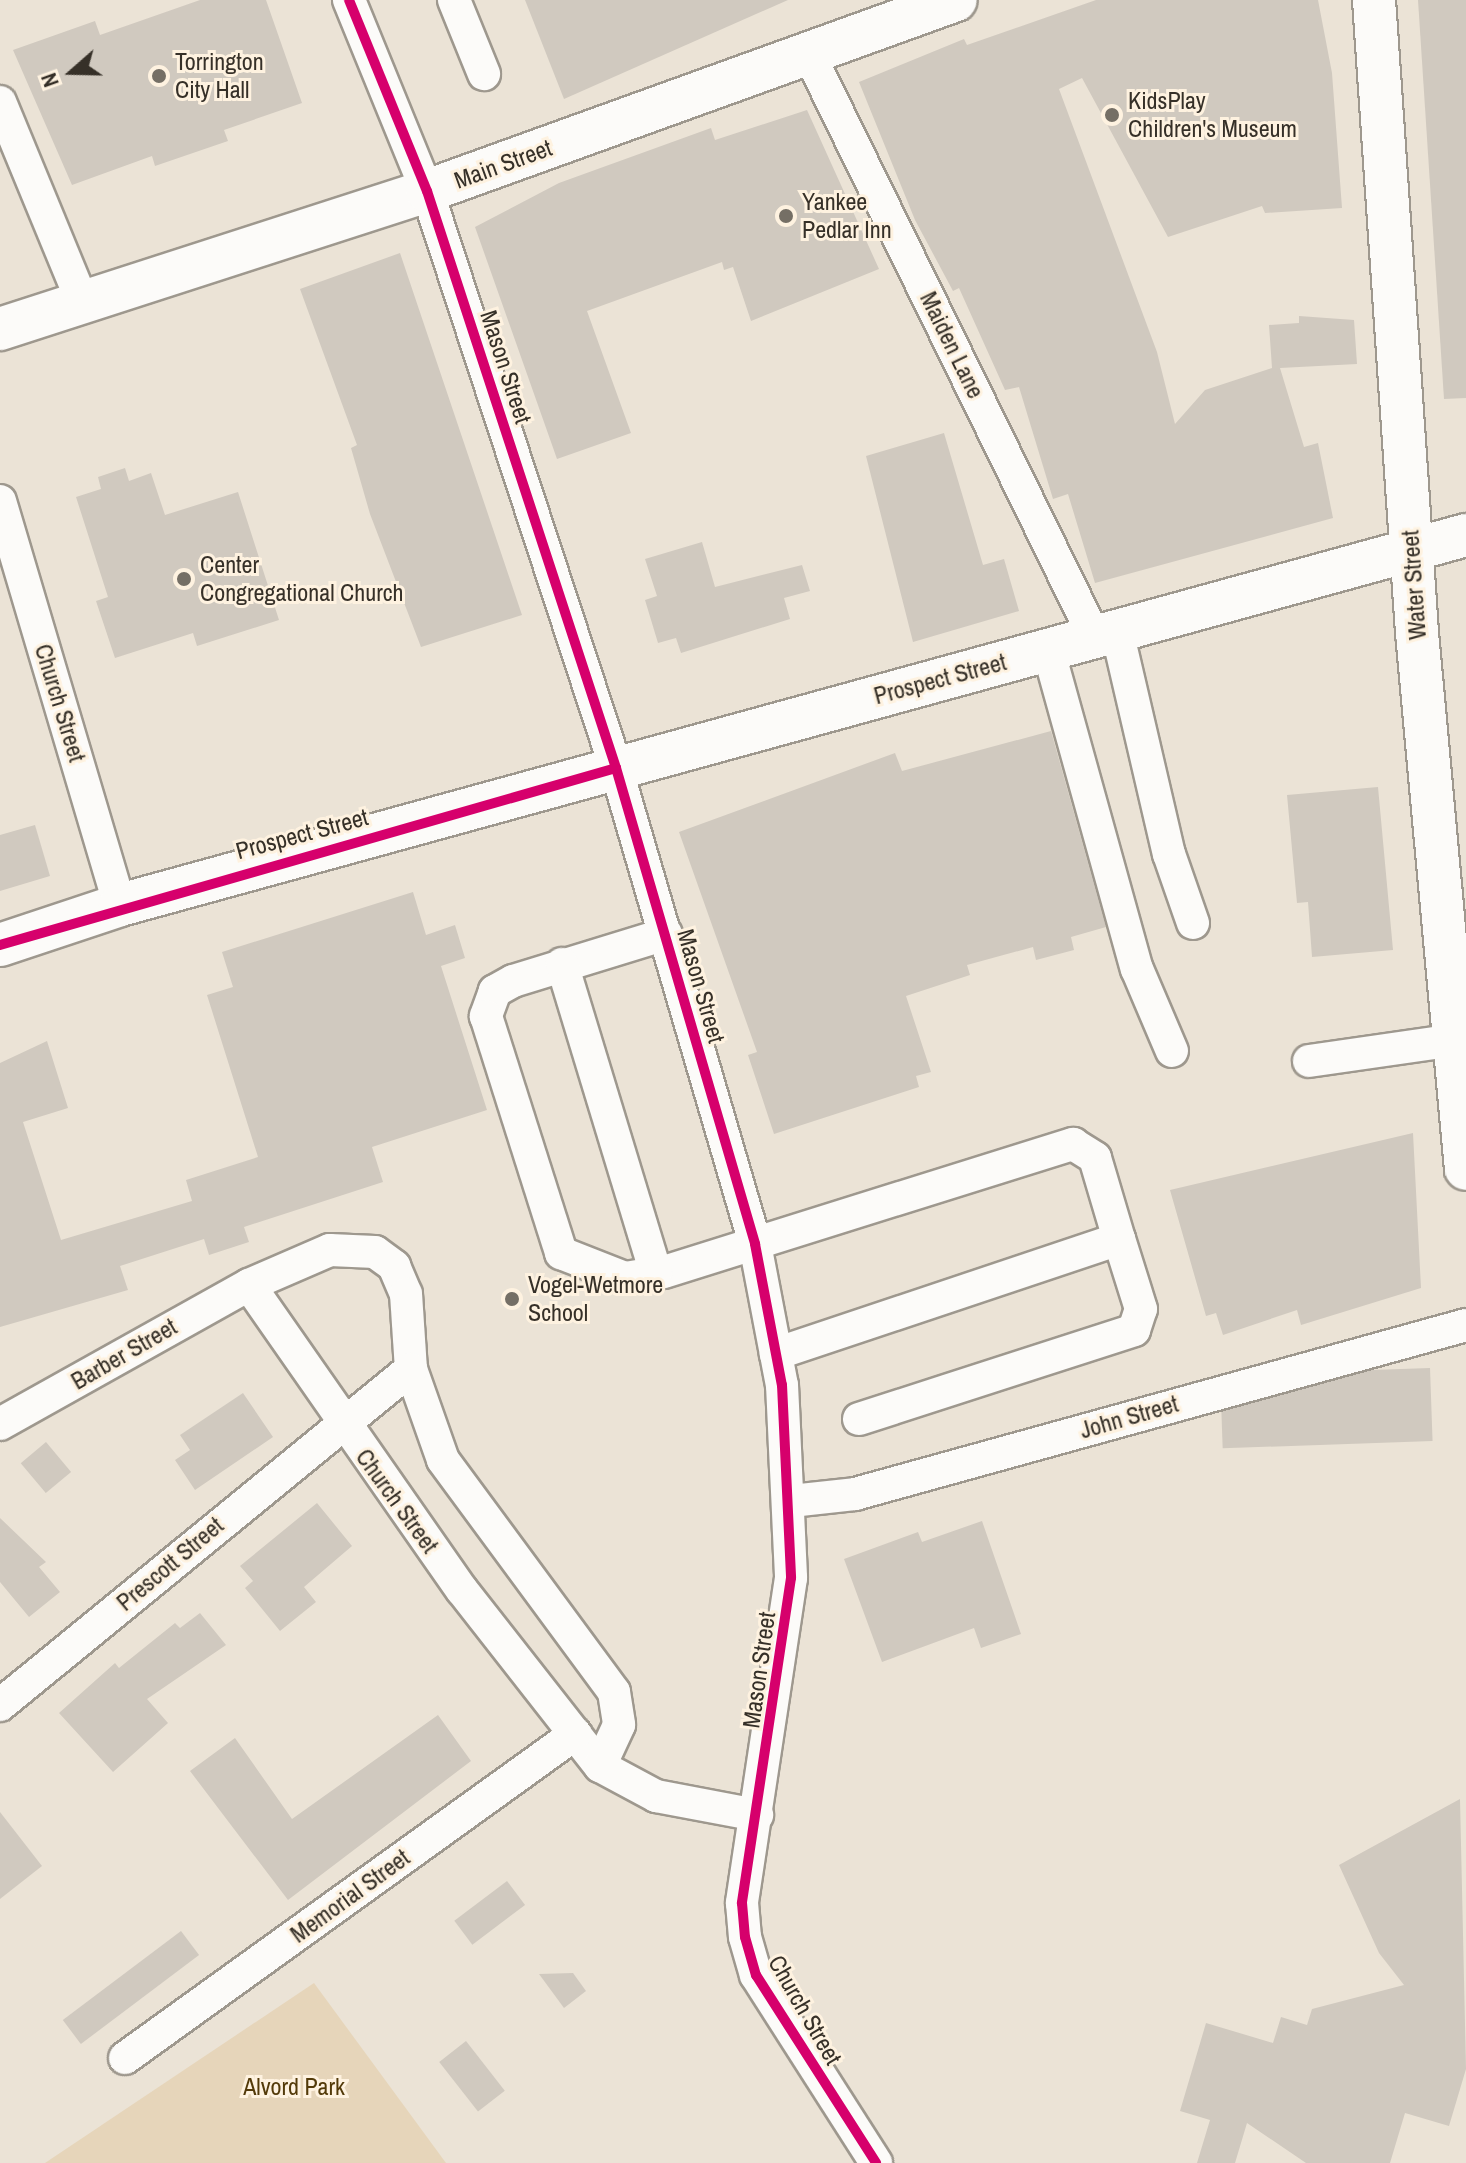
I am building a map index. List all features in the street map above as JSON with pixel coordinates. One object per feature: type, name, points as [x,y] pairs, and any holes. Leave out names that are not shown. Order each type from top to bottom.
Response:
[{"type":"main road","name":"Main Street","points":[[0,329],[427,191],[956,0]]},
{"type":"main road","name":"Water Street","points":[[1374,0],[1412,549],[1466,1169]]},
{"type":"main road","name":"Prospect Street","points":[[0,945],[120,905],[1106,633],[1330,578],[1412,549],[1466,535]]},
{"type":"street","name":"Mason Street","points":[[349,0],[427,191],[616,768],[755,1244],[776,1354],[791,1501],[787,1631],[757,1815]]},
{"type":"street","points":[[454,0],[484,74]]},
{"type":"street","name":"Maiden Lane","points":[[809,54],[1106,633],[1169,854],[1193,923]]},
{"type":"street","points":[[0,102],[82,301]]},
{"type":"street","name":"Church Street","points":[[0,501],[9,565],[120,905]]},
{"type":"street","points":[[1048,649],[1137,969],[1172,1051]]},
{"type":"street","points":[[666,934],[562,964],[495,991],[486,1016],[561,1253],[625,1278],[656,1273],[1073,1144],[1095,1158],[1141,1309],[1134,1330],[859,1419]]},
{"type":"street","points":[[562,964],[656,1273]]},
{"type":"street","points":[[1309,1061],[1454,1040]]},
{"type":"street","points":[[776,1354],[1119,1239]]},
{"type":"street","name":"Barber Street","points":[[0,1424],[249,1285],[330,1250],[375,1252],[394,1266],[406,1294],[411,1369],[443,1460],[614,1692],[619,1725],[600,1766]]},
{"type":"street","name":"Church Street","points":[[249,1285],[341,1422],[600,1766],[656,1796],[757,1815],[742,1903],[756,1975],[876,2163]]},
{"type":"street","name":"John Street","points":[[791,1501],[855,1494],[1466,1325]]},
{"type":"street","name":"Prescott Street","points":[[0,1705],[341,1422],[411,1369]]},
{"type":"street","name":"Memorial Street","points":[[125,2058],[575,1734]]},
{"type":"green space","name":"Alvord Park","points":[[314,1983],[446,2163],[45,2163]]},
{"type":"building","name":"Torrington City Hall","points":[[200,0],[266,0],[302,103],[224,130],[228,141],[155,166],[152,156],[72,185],[13,50],[95,21],[100,35]]},
{"type":"building","points":[[525,0],[788,0],[564,99]]},
{"type":"building","points":[[1096,0],[1318,0],[1332,73],[1342,208],[1265,213],[1262,206],[1168,237],[1082,78],[1059,89],[1157,352],[1175,424],[1205,390],[1272,368],[1269,325],[1299,323],[1299,316],[1354,320],[1357,364],[1280,368],[1304,447],[1318,443],[1333,518],[1095,583],[1068,494],[1053,499],[1019,387],[1005,390],[959,288],[953,291],[915,220],[859,82],[964,39],[967,45]]},
{"type":"building","points":[[1418,0],[1466,0],[1466,398],[1444,399]]},
{"type":"building","points":[[807,110],[879,269],[751,321],[733,267],[724,270],[722,262],[587,311],[631,433],[557,459],[475,227],[559,183],[711,128],[715,140]]},
{"type":"building","points":[[400,253],[522,615],[421,647],[370,514],[351,448],[357,445],[300,289]]},
{"type":"building","points":[[944,433],[983,565],[1004,559],[1019,611],[913,642],[866,456]]},
{"type":"building","name":"Center Congregational Church","points":[[125,468],[129,481],[151,473],[165,515],[238,492],[279,620],[197,646],[193,633],[115,658],[96,601],[108,597],[76,497],[101,489],[98,477]]},
{"type":"building","points":[[702,542],[715,587],[802,565],[810,591],[784,598],[790,619],[681,653],[676,638],[658,643],[645,600],[657,596],[645,559]]},
{"type":"building","points":[[1051,731],[1106,927],[1071,937],[1074,950],[1036,960],[1033,947],[967,965],[970,975],[906,996],[931,1072],[916,1076],[919,1087],[774,1134],[748,1055],[757,1052],[679,832],[895,753],[902,771]]},
{"type":"building","points":[[1378,787],[1393,950],[1312,957],[1308,902],[1297,903],[1287,795]]},
{"type":"building","points":[[35,825],[50,876],[0,891],[0,835]]},
{"type":"building","points":[[413,892],[426,935],[455,925],[465,958],[441,966],[487,1110],[372,1147],[383,1182],[244,1227],[249,1242],[209,1255],[204,1239],[120,1266],[128,1290],[0,1327],[0,1063],[47,1041],[68,1108],[23,1122],[61,1240],[192,1201],[186,1180],[258,1157],[207,995],[233,987],[222,952]]},
{"type":"building","points":[[1413,1133],[1421,1288],[1301,1325],[1297,1310],[1223,1335],[1216,1313],[1206,1316],[1170,1190]]},
{"type":"building","points":[[1430,1368],[1433,1441],[1223,1448],[1220,1375]]},
{"type":"building","points":[[243,1393],[273,1437],[195,1490],[175,1460],[190,1450],[180,1435]]},
{"type":"building","points":[[46,1442],[71,1472],[46,1493],[21,1463]]},
{"type":"building","points":[[317,1503],[352,1546],[304,1587],[316,1602],[280,1631],[245,1588],[253,1581],[240,1566]]},
{"type":"building","points":[[0,1518],[46,1562],[39,1567],[60,1592],[29,1617],[0,1582]]},
{"type":"building","points":[[982,1521],[1021,1634],[981,1648],[974,1628],[882,1662],[844,1559],[918,1532],[922,1542]]},
{"type":"building","points":[[200,1613],[226,1645],[147,1699],[168,1723],[113,1772],[59,1713],[115,1663],[119,1668],[175,1623],[180,1628]]},
{"type":"building","points":[[438,1715],[471,1761],[288,1900],[190,1771],[235,1738],[292,1819]]},
{"type":"building","points":[[1460,1799],[1466,2069],[1449,2126],[1405,2113],[1390,2163],[1306,2163],[1247,2123],[1235,2163],[1197,2163],[1210,2120],[1180,2111],[1206,2023],[1273,2043],[1281,2017],[1307,2025],[1312,2009],[1404,1985],[1379,1953],[1339,1865]]},
{"type":"building","points":[[0,1812],[42,1866],[0,1899]]},
{"type":"building","points":[[507,1881],[525,1905],[472,1945],[454,1921]]},
{"type":"building","points":[[181,1931],[199,1955],[81,2044],[63,2020]]},
{"type":"building","points":[[573,1973],[586,1991],[564,2008],[539,1974]]},
{"type":"building","points":[[466,2041],[505,2091],[478,2112],[439,2062]]},
{"type":"cycle path","points":[[349,0],[427,191],[616,768],[755,1244],[782,1385],[791,1578],[742,1903],[745,1937],[756,1975],[876,2163]]},
{"type":"cycle path","points":[[0,945],[616,768]]},
{"type":"place","name":"Torrington City Hall","points":[[159,76]]},
{"type":"place","name":"KidsPlay Children's Museum","points":[[1112,115]]},
{"type":"place","name":"Yankee Pedlar Inn","points":[[786,216]]},
{"type":"place","name":"Center Congregational Church","points":[[184,579]]},
{"type":"place","name":"Vogel-Wetmore School","points":[[512,1299]]}]
